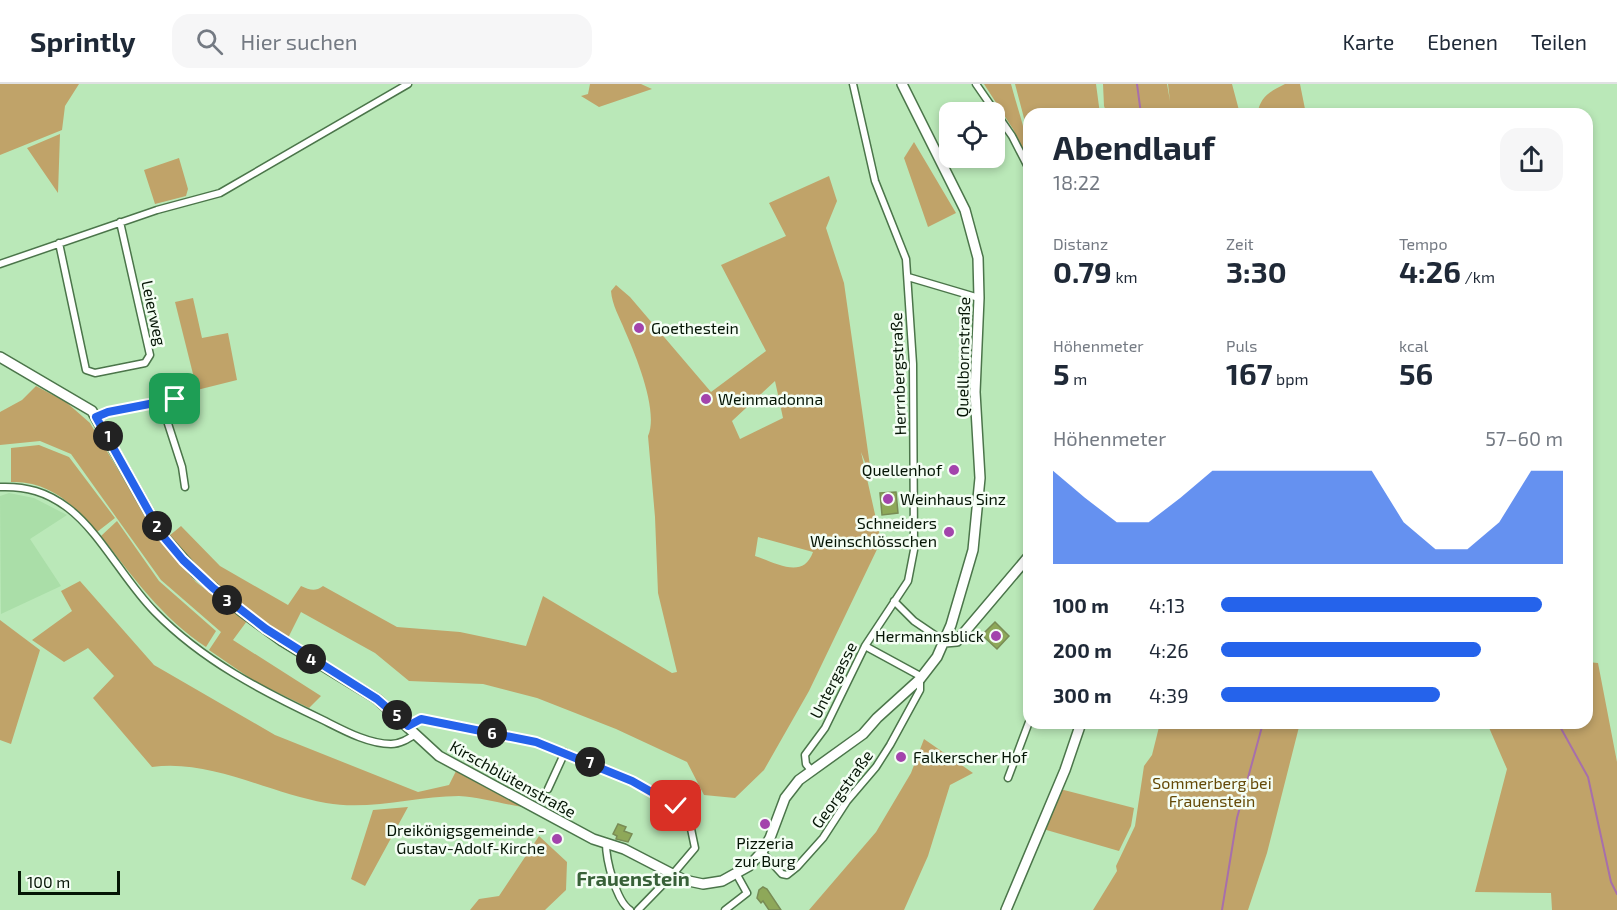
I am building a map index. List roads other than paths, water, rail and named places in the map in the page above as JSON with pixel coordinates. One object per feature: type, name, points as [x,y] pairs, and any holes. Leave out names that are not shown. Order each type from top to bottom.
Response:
[{"type":"main road","name":"Quellbornstraße","points":[[902,84],[966,210],[978,258],[979,298],[975,392],[980,496],[972,556],[945,642]]},
{"type":"main road","name":"Kirschblütenstraße","points":[[0,357],[79,402],[96,417],[162,535],[183,560],[249,617],[282,641],[377,699],[438,756],[583,834],[624,849],[673,874],[703,884],[722,881],[737,875],[749,866],[762,852],[770,838],[785,798],[794,785],[811,770],[863,734],[883,712],[921,678],[938,657],[945,642]]},
{"type":"main road","points":[[945,642],[957,641],[1023,563]]},
{"type":"main road","points":[[1006,910],[1065,771],[1079,729]]},
{"type":"street","points":[[0,264],[157,210],[220,193],[408,84]]},
{"type":"street","name":"Herrnbergstraße","points":[[854,84],[875,181],[906,259],[908,278],[913,364],[915,530],[908,581],[894,601]]},
{"type":"street","points":[[976,84],[1012,136],[1023,157]]},
{"type":"street","name":"Leierweg","points":[[59,243],[86,370],[95,373],[145,363],[150,355],[120,222]]},
{"type":"street","points":[[908,278],[979,298]]},
{"type":"street","points":[[96,417],[108,412],[192,395]]},
{"type":"street","points":[[161,402],[182,467],[185,487]]},
{"type":"street","points":[[0,487],[34,489],[67,507],[86,525],[138,594],[156,613],[177,633],[249,685],[351,734],[394,744],[416,734]]},
{"type":"street","points":[[894,601],[914,621],[945,642]]},
{"type":"street","name":"Untergasse","points":[[811,770],[806,764],[805,755],[830,718],[865,646],[894,601]]},
{"type":"street","points":[[865,646],[921,678]]},
{"type":"street","name":"Georgstraße","points":[[762,852],[782,874],[787,875],[797,867],[823,838],[847,801],[890,745],[920,690],[921,678]]},
{"type":"street","points":[[408,726],[421,719],[536,742],[566,752],[669,800],[690,824],[694,848],[673,874],[638,910]]},
{"type":"street","points":[[1008,778],[1026,729]]},
{"type":"street","points":[[548,789],[566,752]]},
{"type":"street","points":[[606,843],[613,879],[624,905],[630,910]]},
{"type":"street","points":[[724,910],[747,893],[737,875]]},
{"type":"street","points":[[617,910],[624,905]]},
{"type":"waterway","points":[[1137,84],[1140,108]]},
{"type":"waterway","points":[[1222,910],[1237,818],[1261,729]]},
{"type":"waterway","points":[[1561,729],[1588,777],[1611,882],[1617,894]]},
{"type":"place","name":"Goethestein","points":[[639,328]]},
{"type":"place","name":"Weinmadonna","points":[[706,399]]},
{"type":"place","name":"Quellenhof","points":[[954,470]]},
{"type":"place","name":"Weinhaus Sinz","points":[[888,499]]},
{"type":"place","name":"Schneiders Weinschlösschen","points":[[949,532]]},
{"type":"place","name":"Hermannsblick","points":[[996,636]]},
{"type":"place","name":"Falkerscher Hof","points":[[901,757]]},
{"type":"place","name":"Pizzeria zur Burg","points":[[765,824]]},
{"type":"place","name":"Dreikönigsgemeinde - Gustav-Adolf-Kirche","points":[[557,839]]},
{"type":"district","name":"Frauenstein","points":[[633,879]]},
{"type":"park label","name":"Sommerberg bei Frauenstein","points":[[1212,792]]}]
